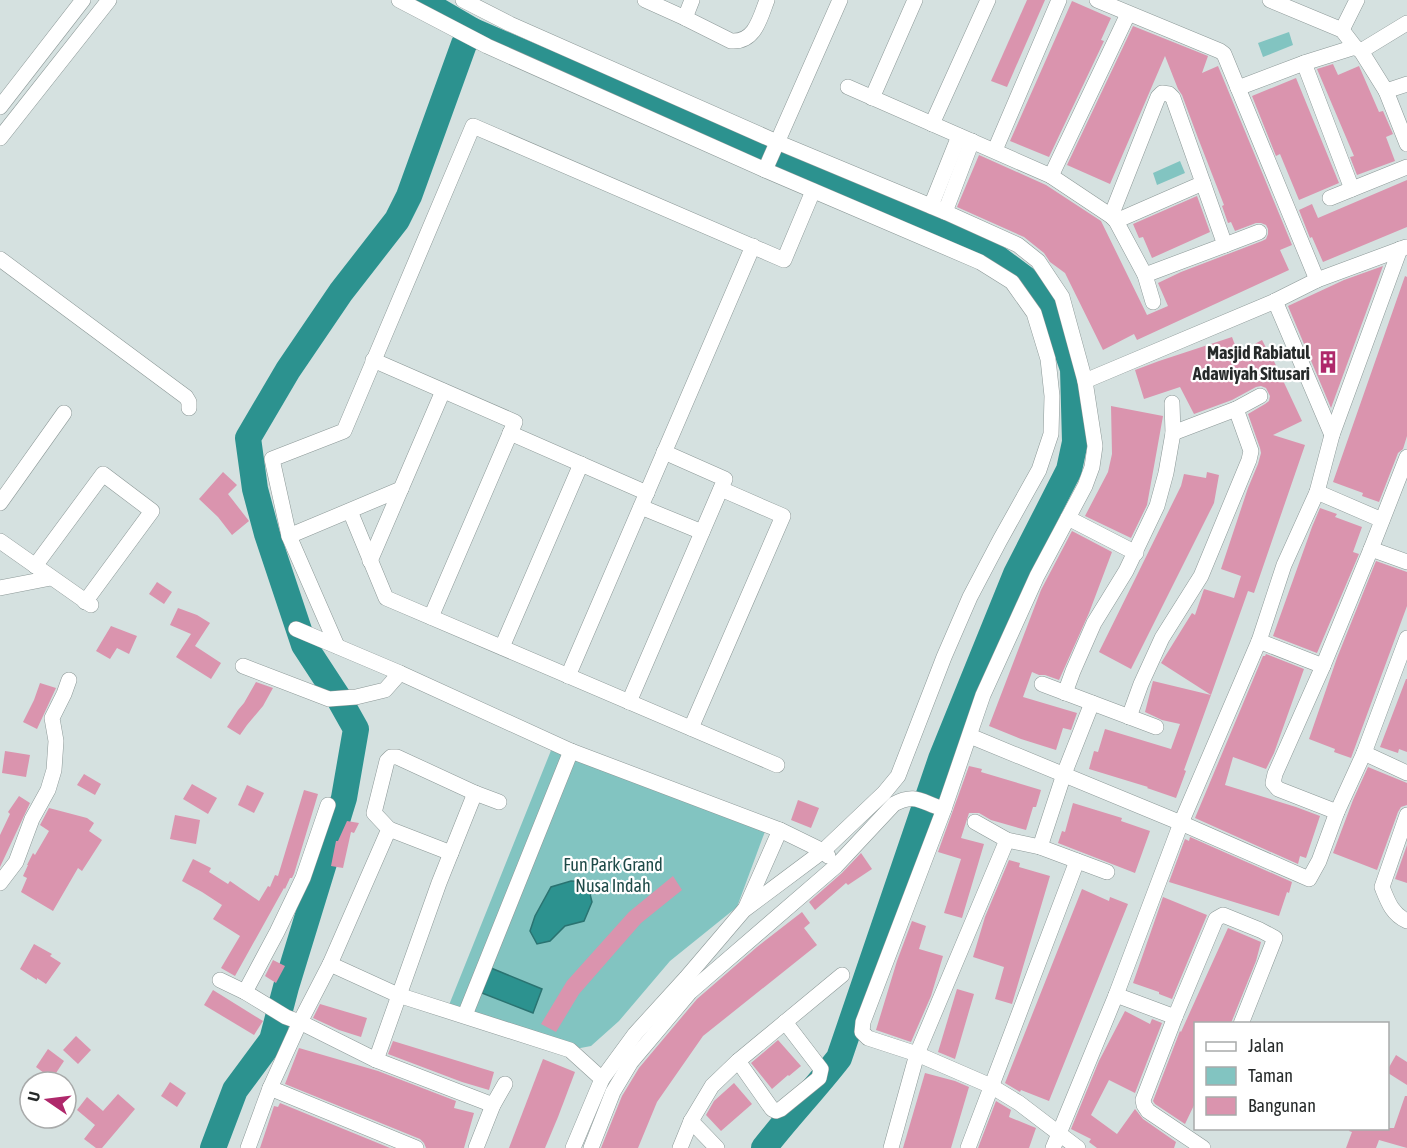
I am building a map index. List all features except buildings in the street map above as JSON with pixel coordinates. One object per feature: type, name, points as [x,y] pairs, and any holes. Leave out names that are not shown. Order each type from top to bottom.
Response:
[{"type":"street","points":[[0,107],[83,0]]},
{"type":"street","points":[[0,138],[109,0]]},
{"type":"street","points":[[399,0],[487,46],[766,167],[813,191],[980,262],[1012,282],[1034,313],[1048,358],[1052,396],[1051,434],[1039,470],[970,597],[944,657],[889,799],[836,866],[690,992],[631,1062],[613,1092],[591,1148]]},
{"type":"street","points":[[645,0],[731,41],[739,42],[751,36],[767,0]]},
{"type":"street","points":[[685,18],[692,0]]},
{"type":"street","points":[[766,167],[840,0]]},
{"type":"street","points":[[872,98],[915,0]]},
{"type":"street","points":[[932,124],[988,0]]},
{"type":"street","points":[[996,150],[1059,0]]},
{"type":"street","points":[[1097,0],[1220,51],[1227,59],[1317,280]]},
{"type":"street","points":[[1342,30],[1357,0]]},
{"type":"street","points":[[1276,1],[1342,30],[1358,49],[1386,92],[1407,144]]},
{"type":"street","points":[[472,2],[510,24],[776,144],[938,209],[1018,245],[1038,261],[1062,297],[1085,381],[1095,446],[1092,467],[1085,486],[1037,576],[983,695],[970,736],[941,808],[863,1022],[862,1032],[868,1038],[917,1054],[991,1086],[1019,1103],[1078,1148]]},
{"type":"street","points":[[1051,176],[1128,14]]},
{"type":"street","points":[[1238,88],[1304,63],[1358,49],[1407,23]]},
{"type":"street","points":[[40,56],[56,67]]},
{"type":"street","points":[[1304,63],[1352,189]]},
{"type":"street","points":[[1386,92],[1407,84]]},
{"type":"street","points":[[848,87],[1051,176],[1114,218],[1145,275],[1154,302]]},
{"type":"street","points":[[1114,218],[1158,97],[1162,93],[1169,94],[1173,98],[1225,245]]},
{"type":"street","points":[[337,646],[289,536],[272,459],[344,431],[473,126],[784,260],[813,191]]},
{"type":"street","points":[[938,209],[966,139]]},
{"type":"street","points":[[1330,198],[1407,167]]},
{"type":"street","points":[[1114,218],[1203,183]]},
{"type":"street","points":[[1145,275],[1259,232]]},
{"type":"street","points":[[568,676],[753,246]]},
{"type":"street","points":[[1085,381],[1275,301],[1317,280],[1403,248]]},
{"type":"street","points":[[1053,1148],[1116,995],[1181,823],[1259,641],[1284,564],[1317,492],[1332,435],[1403,248]]},
{"type":"street","points":[[0,259],[186,397],[189,408]]},
{"type":"street","points":[[1275,301],[1332,435]]},
{"type":"street","points":[[374,360],[515,422],[431,617]]},
{"type":"street","points":[[370,561],[443,391]]},
{"type":"street","points":[[1173,433],[1236,409],[1260,396]]},
{"type":"street","points":[[1065,693],[1094,623],[1126,572],[1157,506],[1173,433],[1172,403]]},
{"type":"street","points":[[1129,717],[1162,638],[1201,576],[1250,460],[1251,451],[1236,409]]},
{"type":"street","points":[[0,503],[64,413]]},
{"type":"street","points":[[510,433],[581,465],[702,532]]},
{"type":"street","points":[[628,702],[725,479],[664,452]]},
{"type":"street","points":[[1337,812],[1278,789],[1273,783],[1382,520],[1402,485],[1407,457]]},
{"type":"street","points":[[502,647],[581,465]]},
{"type":"street","points":[[0,541],[34,566],[88,604],[152,511],[103,474],[34,566]]},
{"type":"street","points":[[289,536],[401,489]]},
{"type":"street","points":[[691,728],[783,516],[721,489]]},
{"type":"street","points":[[1317,492],[1382,520]]},
{"type":"street","points":[[350,510],[386,598],[777,765]]},
{"type":"street","points":[[1068,518],[1136,553]]},
{"type":"street","points":[[1371,549],[1407,562]]},
{"type":"street","points":[[0,588],[51,578]]},
{"type":"street","points":[[303,632],[400,673],[571,751],[780,830],[823,851],[836,866]]},
{"type":"street","points":[[970,736],[1181,823],[1309,879],[1364,753],[1407,638]]},
{"type":"street","points":[[1259,641],[1323,666]]},
{"type":"street","points":[[243,666],[337,698],[356,697],[385,690],[400,673]]},
{"type":"street","points":[[0,883],[16,862],[32,819],[48,790],[54,770],[56,741],[52,718],[69,680]]},
{"type":"street","points":[[1042,684],[1156,727]]},
{"type":"street","points":[[1040,847],[1064,774],[1092,703]]},
{"type":"street","points":[[465,1015],[571,751]]},
{"type":"street","points":[[1364,753],[1407,773]]},
{"type":"street","points":[[451,854],[389,829],[374,813],[387,761],[391,757],[397,757],[499,802]]},
{"type":"street","points":[[376,1059],[439,883],[475,793]]},
{"type":"street","points":[[573,1148],[602,1078],[635,1034],[744,910],[889,799],[913,798],[941,808]]},
{"type":"street","points":[[245,992],[303,878],[328,805]]},
{"type":"street","points":[[1407,815],[1382,887],[1396,914],[1407,921]]},
{"type":"street","points":[[975,822],[1007,840],[1040,847],[1107,872]]},
{"type":"street","points":[[248,1148],[270,1088],[286,1016],[330,964],[389,829]]},
{"type":"street","points":[[744,910],[780,830]]},
{"type":"street","points":[[891,1148],[917,1054],[1007,840]]},
{"type":"street","points":[[968,1148],[1077,861]]},
{"type":"street","points":[[1199,1140],[1148,1111],[1144,1104],[1144,1097],[1216,919],[1223,915],[1275,938],[1241,1022]]},
{"type":"street","points":[[330,964],[398,995],[570,1050],[602,1078]]},
{"type":"street","points":[[680,1148],[691,1121],[712,1086],[738,1061],[843,975]]},
{"type":"street","points":[[220,980],[286,1016],[376,1059],[493,1105]]},
{"type":"street","points":[[1116,995],[1175,1017]]},
{"type":"street","points":[[738,1061],[771,1109],[776,1111],[819,1078],[821,1069],[785,1022]]},
{"type":"street","points":[[476,1148],[493,1105],[505,1084]]},
{"type":"street","points":[[270,1088],[416,1148]]},
{"type":"street","points":[[691,1121],[717,1148]]},
{"type":"green space","points":[[1289,32],[1293,45],[1263,57],[1258,43]]},
{"type":"green space","points":[[1180,161],[1185,173],[1157,185],[1153,173]]},
{"type":"green space","name":"Fun Park Grand Nusa Indah","points":[[556,738],[767,826],[737,907],[670,961],[619,1021],[591,1046],[570,1050],[449,1005]]},
{"type":"shaded area","points":[[571,881],[587,882],[592,902],[584,921],[565,926],[550,941],[537,944],[530,931],[535,916],[551,887]]},
{"type":"shaded area","points":[[491,968],[542,989],[533,1013],[482,993]]},
{"type":"waterway","points":[[420,0],[473,31],[989,252],[1024,278],[1051,305],[1073,369],[1075,442],[1069,470],[1016,574],[941,759],[839,1058],[764,1148]]},
{"type":"waterway","points":[[213,1148],[235,1090],[272,1040],[344,798],[356,729],[304,645],[267,534],[255,489],[248,438],[288,370],[341,292],[397,220],[409,196],[464,44],[473,31]]},
{"type":"place","name":"Masjid Rabiatul Adawiyah Situsari","points":[[1328,362]]}]
